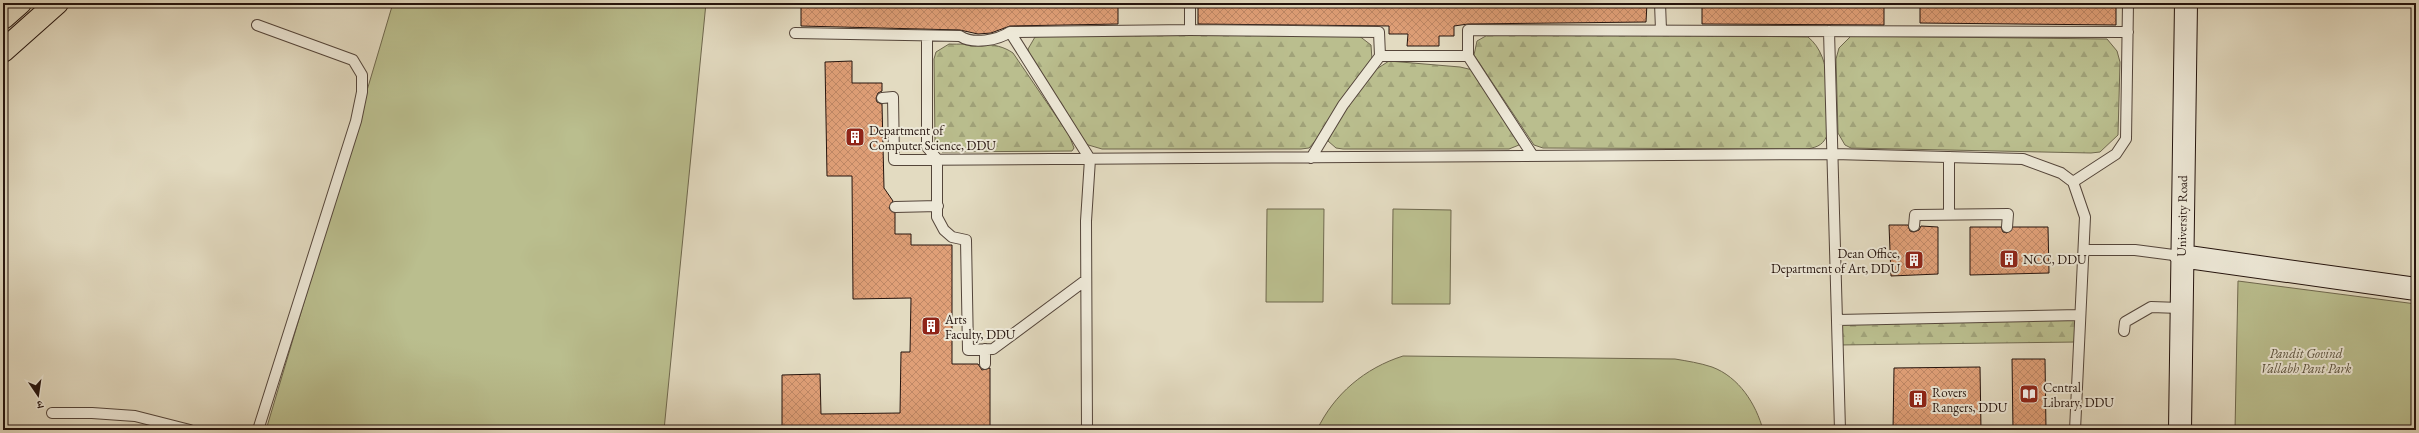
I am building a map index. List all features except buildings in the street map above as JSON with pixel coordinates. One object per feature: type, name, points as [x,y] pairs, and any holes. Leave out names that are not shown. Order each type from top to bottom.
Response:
[{"type":"main road","points":[[3,18],[20,3]]},
{"type":"main road","points":[[3,51],[57,3]]},
{"type":"main road","name":"University Road","points":[[2180,430],[2180,308],[2186,3]]},
{"type":"main road","points":[[2181,256],[2416,289]]},
{"type":"lane","points":[[1190,3],[1190,30]]},
{"type":"lane","points":[[1660,3],[1661,30]]},
{"type":"lane","points":[[2073,182],[2116,154],[2126,139],[2128,3]]},
{"type":"lane","points":[[257,25],[353,60],[362,75],[356,121],[258,430]]},
{"type":"lane","points":[[795,33],[927,37],[960,36],[965,40],[1000,39],[1010,32],[1190,30],[1379,32],[1380,56],[1343,105],[1311,158]]},
{"type":"lane","points":[[1533,156],[1468,56],[1468,30],[2128,32]]},
{"type":"lane","points":[[1010,32],[1090,159],[1086,221],[1087,430]]},
{"type":"lane","points":[[1829,32],[1834,154],[1840,430]]},
{"type":"lane","points":[[927,37],[927,147],[937,159],[937,217],[944,230],[952,237],[966,240],[968,350],[993,349],[1086,280]]},
{"type":"lane","points":[[1423,46],[1423,56]]},
{"type":"lane","points":[[1380,56],[1468,56]]},
{"type":"lane","points":[[882,98],[893,97],[894,160],[1834,154],[2023,159],[2061,173],[2073,182],[2085,217],[2079,315],[2075,430]]},
{"type":"lane","points":[[1949,157],[1949,214]]},
{"type":"lane","points":[[895,207],[938,206]]},
{"type":"lane","points":[[1914,226],[1915,215],[2008,214],[2007,227]]},
{"type":"lane","points":[[2084,250],[2135,250],[2181,256]]},
{"type":"lane","points":[[2124,331],[2124,322],[2151,307],[2180,308]]},
{"type":"lane","points":[[1838,320],[2079,315]]},
{"type":"lane","points":[[985,349],[985,364]]},
{"type":"lane","points":[[52,412],[135,416],[190,430]]},
{"type":"green space","points":[[393,3],[706,3],[664,430],[266,430]]},
{"type":"green space","points":[[1491,33],[1808,37],[1822,56],[1825,68],[1828,95],[1828,133],[1825,140],[1820,144],[1807,149],[1543,148],[1534,145],[1474,55],[1477,41]]},
{"type":"green space","points":[[1358,35],[1371,45],[1372,60],[1316,140],[1309,148],[1301,149],[1102,149],[1085,144],[1030,57],[1028,49],[1035,37],[1046,36]]},
{"type":"green space","points":[[1851,36],[2107,39],[2117,51],[2120,62],[2118,135],[2100,152],[2091,153],[1851,148],[1845,145],[1838,133],[1836,59],[1839,48]]},
{"type":"green space","points":[[949,44],[982,44],[998,46],[1013,53],[1069,135],[1074,148],[1072,151],[942,152],[935,142],[934,59],[936,52]]},
{"type":"green space","points":[[1389,61],[1460,67],[1473,70],[1518,138],[1519,145],[1509,149],[1336,148],[1328,141],[1332,130],[1372,72]]},
{"type":"green space","points":[[1267,209],[1324,209],[1323,302],[1266,302]]},
{"type":"green space","points":[[1393,209],[1451,210],[1450,304],[1392,304]]},
{"type":"green space","name":"Pandit Govind Vallabh Pant Park","points":[[2238,281],[2416,304],[2416,430],[2235,430]]},
{"type":"green space","points":[[2079,315],[2078,342],[1838,345],[1837,320]]},
{"type":"green space","points":[[1403,356],[1675,359],[1694,362],[1712,367],[1722,372],[1738,384],[1751,401],[1763,430],[1317,430],[1332,405],[1352,384],[1376,368]]},
{"type":"place","name":"Department of Computer Science, DDU","points":[[855,137]]},
{"type":"place","name":"NCC, DDU","points":[[2009,259]]},
{"type":"place","name":"Dean Office, Department of Art, DDU","points":[[1914,260]]},
{"type":"place","name":"Arts Faculty, DDU","points":[[931,326]]},
{"type":"place","name":"Central Library, DDU","points":[[2029,394]]},
{"type":"place","name":"Rovers Rangers, DDU","points":[[1918,399]]}]
